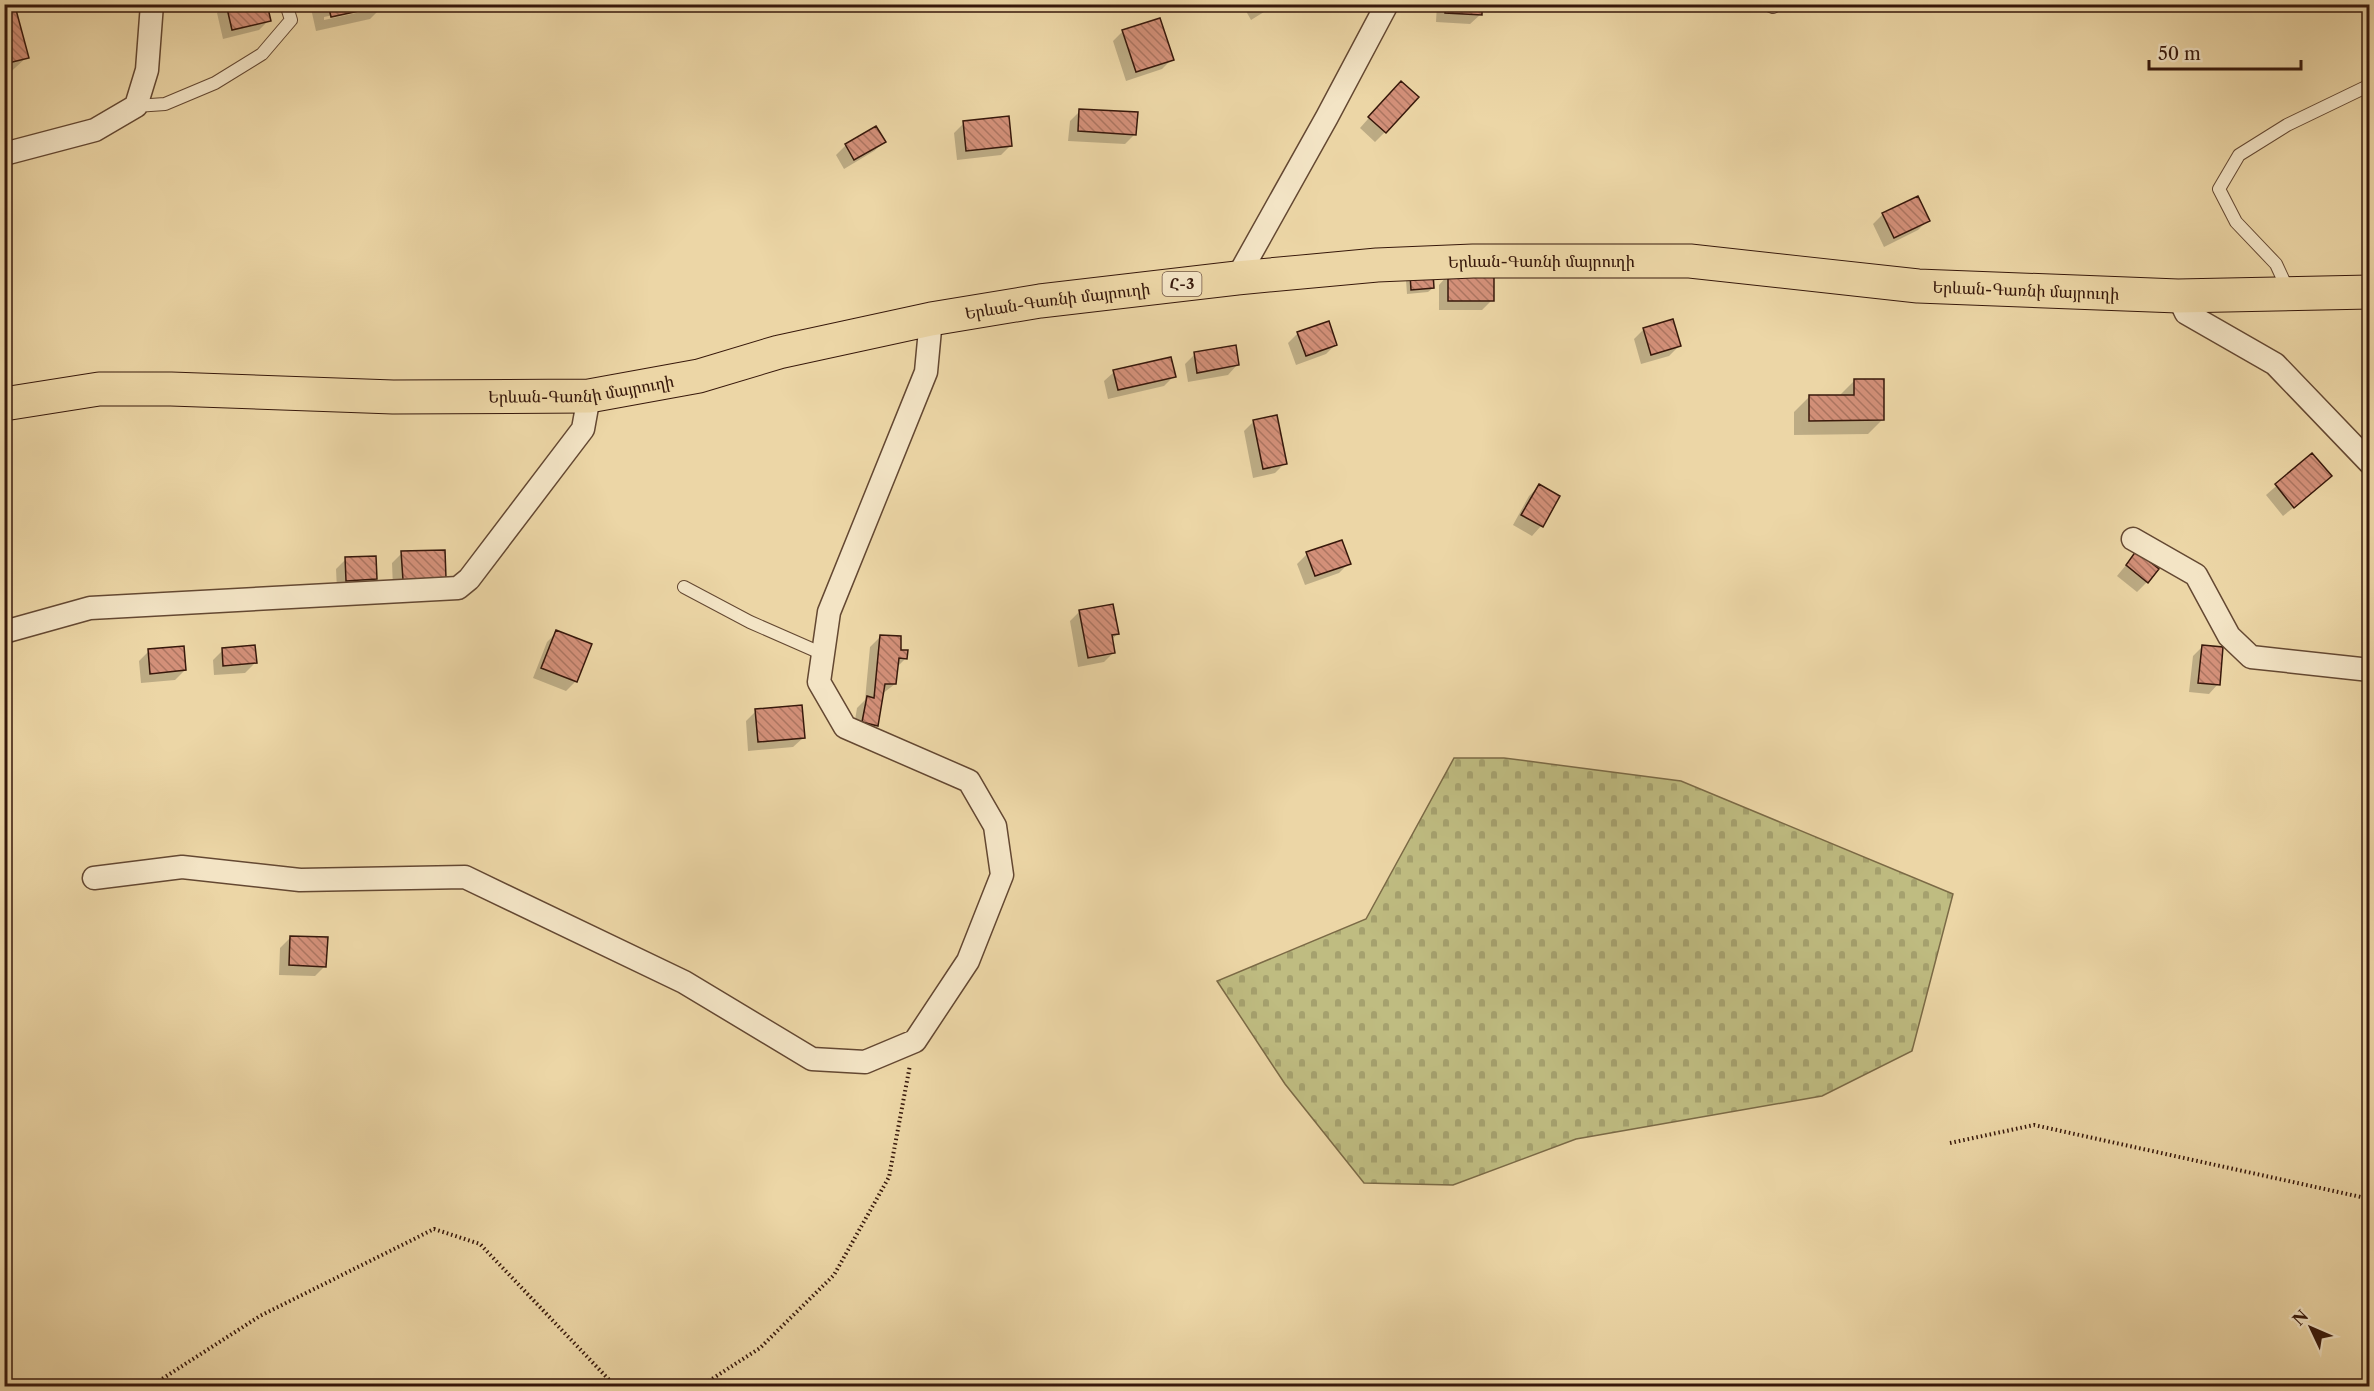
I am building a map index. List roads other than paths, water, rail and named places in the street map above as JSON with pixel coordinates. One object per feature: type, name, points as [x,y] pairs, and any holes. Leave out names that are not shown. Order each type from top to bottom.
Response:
[{"type":"main road","name":"Երևան-Գառնի մայրուղի","points":[[4,404],[99,389],[171,388],[393,397],[589,396],[699,376],[780,352],[931,319],[1040,301],[1237,278],[1377,266],[1473,261],[1690,261],[1918,286],[2178,297],[2370,292]]},
{"type":"street","points":[[4,154],[95,130],[136,106],[147,70],[152,4]]},
{"type":"street","points":[[1237,278],[1387,4]]},
{"type":"street","points":[[2178,297],[2186,313],[2275,364],[2370,463]]},
{"type":"street","points":[[94,878],[182,867],[300,880],[465,877],[684,982],[812,1059],[865,1062],[915,1041],[968,961],[1002,875],[995,826],[969,781],[845,727],[819,681],[829,612],[926,372],[931,319]]},
{"type":"street","points":[[4,632],[90,608],[458,588],[470,579],[584,429],[589,396]]},
{"type":"street","points":[[2133,539],[2196,575],[2229,636],[2251,657],[2370,670]]},
{"type":"lane","points":[[136,106],[165,104],[215,83],[262,54],[291,20],[286,4]]},
{"type":"lane","points":[[1766,4],[1773,7],[1778,4]]},
{"type":"lane","points":[[2291,294],[2276,264],[2236,222],[2219,189],[2239,155],[2287,125],[2370,85]]},
{"type":"lane","points":[[684,587],[750,622],[823,654]]}]
